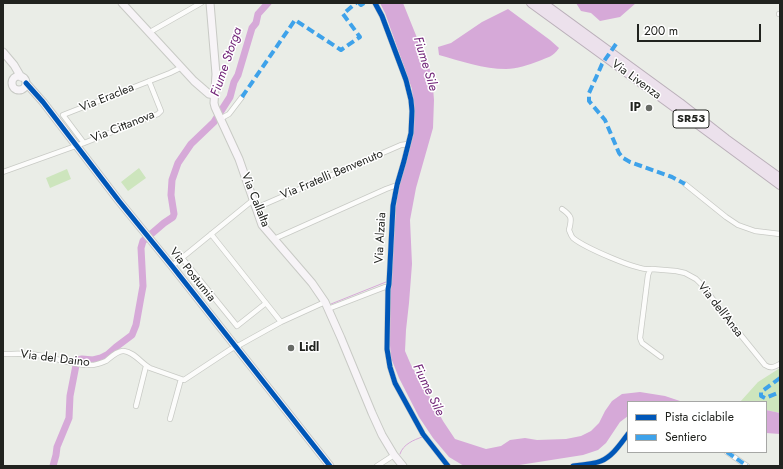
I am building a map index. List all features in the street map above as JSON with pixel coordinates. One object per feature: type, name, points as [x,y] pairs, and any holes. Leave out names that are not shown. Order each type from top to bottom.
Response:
[{"type":"highway","name":"Via Livenza","points":[[531,3],[780,185]]},
{"type":"highway","name":"Via Livenza","points":[[543,3],[780,178]]},
{"type":"street","points":[[122,3],[194,81],[206,92],[215,95]]},
{"type":"street","points":[[150,32],[201,3]]},
{"type":"street","name":"Via Callalta","points":[[210,3],[216,74],[214,103],[239,159],[262,225],[308,277],[326,306],[382,435],[403,466]]},
{"type":"street","name":"Via Alzaia","points":[[375,3],[386,25],[409,90],[412,111],[412,123],[408,144],[393,206],[388,289],[387,349],[390,367],[395,383],[424,436],[448,466]]},
{"type":"street","name":"Via Postumia","points":[[3,52],[21,77],[24,78],[24,86]]},
{"type":"street","name":"Via Postumia","points":[[8,58],[15,88],[19,90],[24,86]]},
{"type":"street","name":"Via Eraclea","points":[[80,144],[64,115],[182,67]]},
{"type":"street","points":[[13,80],[16,77],[21,77]]},
{"type":"street","name":"Via Cittanova","points":[[80,144],[160,113],[149,80]]},
{"type":"street","name":"Via Postumia","points":[[24,86],[39,97],[80,144],[79,150],[330,466]]},
{"type":"street","points":[[220,119],[229,114],[242,98]]},
{"type":"street","points":[[3,172],[80,144]]},
{"type":"street","name":"Via Fratelli Benvenuto","points":[[256,208],[401,145],[408,144]]},
{"type":"street","points":[[685,184],[738,225],[751,230],[780,234]]},
{"type":"street","points":[[274,239],[397,185]]},
{"type":"street","points":[[172,266],[253,200]]},
{"type":"street","name":"Via dell'Ansa","points":[[562,209],[571,217],[569,230],[572,237],[591,248],[628,265],[641,269],[676,270],[696,279],[762,363],[771,368],[780,364]]},
{"type":"street","points":[[211,234],[281,322]]},
{"type":"street","points":[[182,258],[237,326],[266,303]]},
{"type":"street","points":[[650,270],[648,275],[640,338],[642,343],[661,357]]},
{"type":"street","points":[[170,419],[186,378],[231,349],[281,322],[385,287],[388,289]]},
{"type":"street","name":"Via del Daino","points":[[3,354],[37,355],[88,365],[98,364],[105,361],[121,350],[128,352],[146,366],[186,378]]},
{"type":"street","points":[[136,406],[146,366]]},
{"type":"street","points":[[575,466],[601,463],[616,449],[627,435]]},
{"type":"street","points":[[728,453],[747,466]]},
{"type":"street","points":[[377,466],[394,454]]},
{"type":"green space","points":[[139,168],[146,178],[128,191],[121,182]]},
{"type":"green space","points":[[67,169],[71,179],[50,188],[46,178]]},
{"type":"green space","points":[[780,368],[780,413],[767,410],[767,401],[741,401],[758,382]]},
{"type":"water","name":"Fiume Sile","points":[[380,3],[403,3],[432,75],[434,100],[433,128],[416,188],[410,220],[412,264],[405,351],[411,365],[455,439],[486,449],[501,446],[510,440],[525,438],[537,440],[566,439],[581,436],[591,431],[599,423],[612,401],[622,394],[640,392],[665,396],[680,401],[627,401],[627,417],[620,422],[606,443],[598,450],[583,455],[513,466],[464,466],[449,457],[433,438],[419,417],[399,378],[391,358],[389,333],[397,193],[408,152],[408,144],[414,117],[412,89]]},
{"type":"water","points":[[576,3],[636,3],[620,17],[600,21],[591,13],[581,11]]},
{"type":"water","points":[[508,9],[550,40],[559,48],[557,51],[550,56],[535,62],[510,69],[498,69],[481,66],[439,55],[438,47],[451,43],[482,22]]},
{"type":"water","points":[[767,410],[780,413],[780,434],[767,433]]},
{"type":"waterway","name":"Fiume Storga","points":[[53,466],[57,447],[69,418],[70,396],[77,360],[93,360],[101,358],[132,335],[136,325],[143,286],[141,248],[143,241],[173,217],[174,214],[171,195],[172,180],[178,163],[191,144],[214,122],[230,97],[252,28],[256,23],[258,14],[268,3]]},
{"type":"waterway","points":[[331,304],[386,282]]},
{"type":"waterway","points":[[400,454],[406,445],[422,437]]},
{"type":"marked path","points":[[242,97],[295,20],[341,50],[360,37],[343,14],[356,3]]},
{"type":"marked path","points":[[359,3],[361,5],[364,3]]},
{"type":"marked path","points":[[616,44],[602,64],[589,93],[589,101],[605,120],[619,153],[623,158],[672,177],[685,184]]},
{"type":"marked path","points":[[780,378],[761,392],[761,396],[765,398],[780,392]]},
{"type":"marked path","points":[[728,453],[747,466]]},
{"type":"cycle path","points":[[375,3],[382,16],[406,80],[412,111],[411,133],[393,206],[388,289],[387,349],[390,367],[395,383],[423,434],[448,466]]},
{"type":"cycle path","points":[[26,83],[43,102],[119,201],[330,466]]},
{"type":"cycle path","points":[[573,466],[595,463],[605,459],[616,449],[627,435]]},
{"type":"place","name":"IP","points":[[649,108]]},
{"type":"place","name":"Lidl","points":[[291,348]]}]
